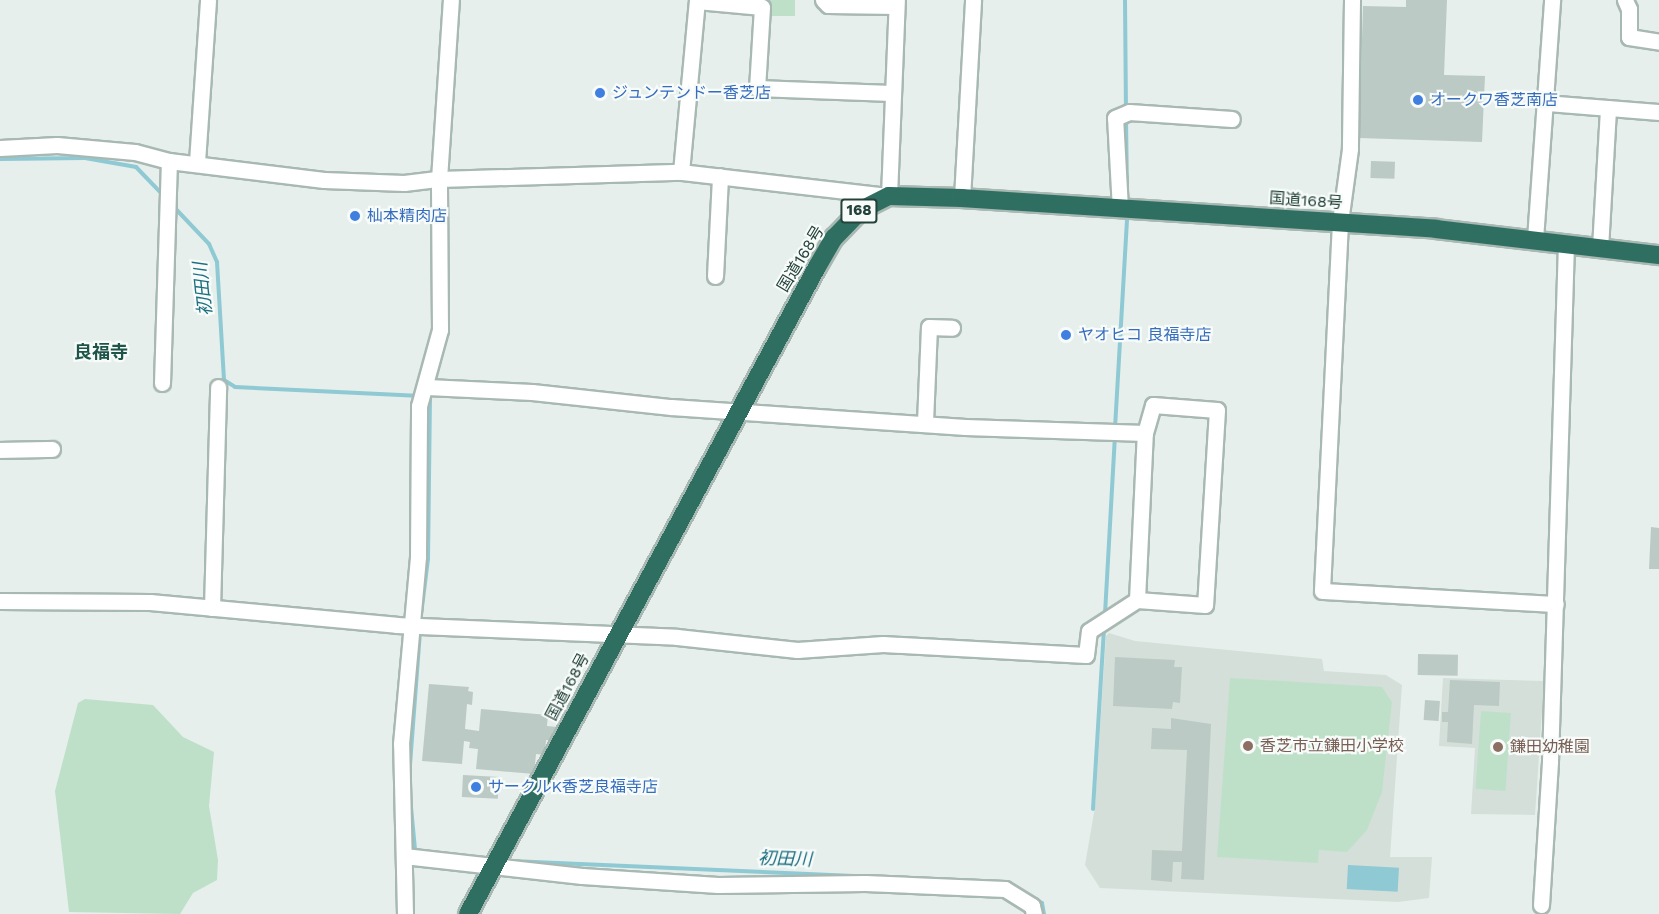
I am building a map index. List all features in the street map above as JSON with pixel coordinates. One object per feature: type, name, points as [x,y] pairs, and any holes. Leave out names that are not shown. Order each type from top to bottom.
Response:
[{"type":"highway","name":"国道168号","points":[[468,914],[834,238],[861,210],[889,195],[962,198],[1340,222],[1535,239],[1659,255]]},
{"type":"street","points":[[197,162],[208,0]]},
{"type":"street","points":[[405,914],[401,744],[417,624],[418,406],[427,387],[440,330],[439,179],[451,0]]},
{"type":"street","points":[[0,148],[57,145],[135,152],[169,162],[197,162],[324,180],[404,183],[439,179],[681,172],[889,195],[891,93],[897,3],[828,5],[823,0]]},
{"type":"street","points":[[962,198],[973,0]]},
{"type":"street","points":[[1352,0],[1350,149],[1340,222],[1322,591],[1556,604]]},
{"type":"street","points":[[1535,239],[1552,0]]},
{"type":"street","points":[[1625,0],[1629,9],[1629,37],[1659,42]]},
{"type":"street","points":[[681,172],[697,2],[762,7],[757,88],[891,93]]},
{"type":"street","points":[[1546,103],[1659,112]]},
{"type":"street","points":[[1600,248],[1608,108]]},
{"type":"street","points":[[1120,208],[1115,117],[1125,113],[1232,119]]},
{"type":"street","points":[[162,383],[170,215],[169,162]]},
{"type":"street","points":[[715,276],[720,176]]},
{"type":"street","points":[[1541,905],[1556,604],[1566,243]]},
{"type":"street","points":[[925,422],[929,327],[952,328]]},
{"type":"street","points":[[212,608],[218,387]]},
{"type":"street","points":[[427,387],[532,392],[739,411],[925,422],[965,427],[1145,433]]},
{"type":"street","points":[[0,601],[150,602],[417,624],[618,635],[797,650],[883,644],[1086,655],[1089,631],[1137,600],[1205,605],[1217,410],[1153,405],[1145,433],[1137,600]]},
{"type":"street","points":[[0,450],[52,449]]},
{"type":"street","points":[[404,856],[582,876],[718,885],[865,883],[1005,889],[1032,906],[1034,914]]},
{"type":"shaded area","name":"香芝市立鎌田小学校","points":[[1109,633],[1135,641],[1322,659],[1324,671],[1386,675],[1402,685],[1390,857],[1432,857],[1429,898],[1398,902],[1100,888],[1085,865],[1095,807],[1106,636]]},
{"type":"shaded area","name":"鎌田幼稚園","points":[[1443,678],[1544,681],[1535,815],[1471,814],[1475,748],[1439,746]]},
{"type":"green space","points":[[767,0],[795,0],[795,16],[767,16]]},
{"type":"green space","points":[[1230,678],[1382,687],[1392,702],[1382,792],[1367,830],[1347,852],[1319,850],[1318,863],[1217,857]]},
{"type":"green space","points":[[85,699],[153,705],[183,737],[214,752],[209,806],[218,860],[217,880],[193,893],[180,914],[69,912],[55,791],[78,703]]},
{"type":"green space","points":[[1481,711],[1511,713],[1505,791],[1476,789]]},
{"type":"water","points":[[1348,865],[1399,868],[1398,892],[1347,889]]},
{"type":"building","points":[[1406,0],[1447,0],[1444,75],[1485,76],[1482,142],[1359,138],[1363,6],[1406,7]]},
{"type":"building","points":[[1371,161],[1395,162],[1394,179],[1370,178]]},
{"type":"building","points":[[1651,527],[1659,528],[1659,569],[1649,569]]},
{"type":"building","points":[[1418,654],[1458,655],[1458,676],[1418,675]]},
{"type":"building","points":[[1115,657],[1175,660],[1174,667],[1182,667],[1180,703],[1173,702],[1172,709],[1113,706]]},
{"type":"building","points":[[1450,680],[1500,682],[1499,706],[1474,705],[1472,744],[1447,742],[1448,722],[1442,722],[1442,712],[1448,712]]},
{"type":"building","points":[[429,684],[469,687],[468,691],[473,692],[472,705],[467,704],[465,729],[479,731],[481,709],[548,715],[547,726],[557,727],[557,733],[554,741],[546,740],[545,755],[536,754],[534,774],[476,769],[478,749],[469,748],[470,742],[464,741],[462,764],[422,761]]},
{"type":"building","points":[[1425,700],[1440,701],[1439,721],[1424,720]]},
{"type":"building","points":[[1171,718],[1211,724],[1204,880],[1181,879],[1182,862],[1173,862],[1172,882],[1151,880],[1152,850],[1182,851],[1187,750],[1151,749],[1152,728],[1171,729]]},
{"type":"building","points":[[463,775],[499,777],[498,799],[462,797]]},
{"type":"waterway","points":[[1125,0],[1126,108]]},
{"type":"waterway","points":[[1126,119],[1127,190]]},
{"type":"waterway","name":"初田川","points":[[0,159],[85,158],[136,167],[163,195]]},
{"type":"waterway","name":"初田川","points":[[172,205],[209,244],[217,262],[224,380],[235,387],[416,396]]},
{"type":"waterway","points":[[1115,428],[1127,219]]},
{"type":"waterway","name":"初田川","points":[[420,623],[428,559],[430,399]]},
{"type":"waterway","points":[[1105,614],[1115,436]]},
{"type":"waterway","points":[[1093,809],[1104,628]]},
{"type":"waterway","name":"初田川","points":[[409,778],[420,630]]},
{"type":"waterway","name":"初田川","points":[[409,786],[415,850],[418,850]]},
{"type":"waterway","name":"初田川","points":[[511,861],[860,876]]},
{"type":"waterway","name":"初田川","points":[[1034,899],[1042,903],[1044,914]]},
{"type":"place","name":"ジュンテンドー香芝店","points":[[600,93]]},
{"type":"place","name":"オークワ香芝南店","points":[[1418,100]]},
{"type":"place","name":"杣本精肉店","points":[[355,216]]},
{"type":"place","name":"ヤオヒコ 良福寺店","points":[[1066,335]]},
{"type":"place","name":"香芝市立鎌田小学校","points":[[1248,746]]},
{"type":"place","name":"鎌田幼稚園","points":[[1498,747]]},
{"type":"place","name":"サークルK香芝良福寺店","points":[[476,787]]},
{"type":"district","name":"良福寺","points":[[101,352]]}]
